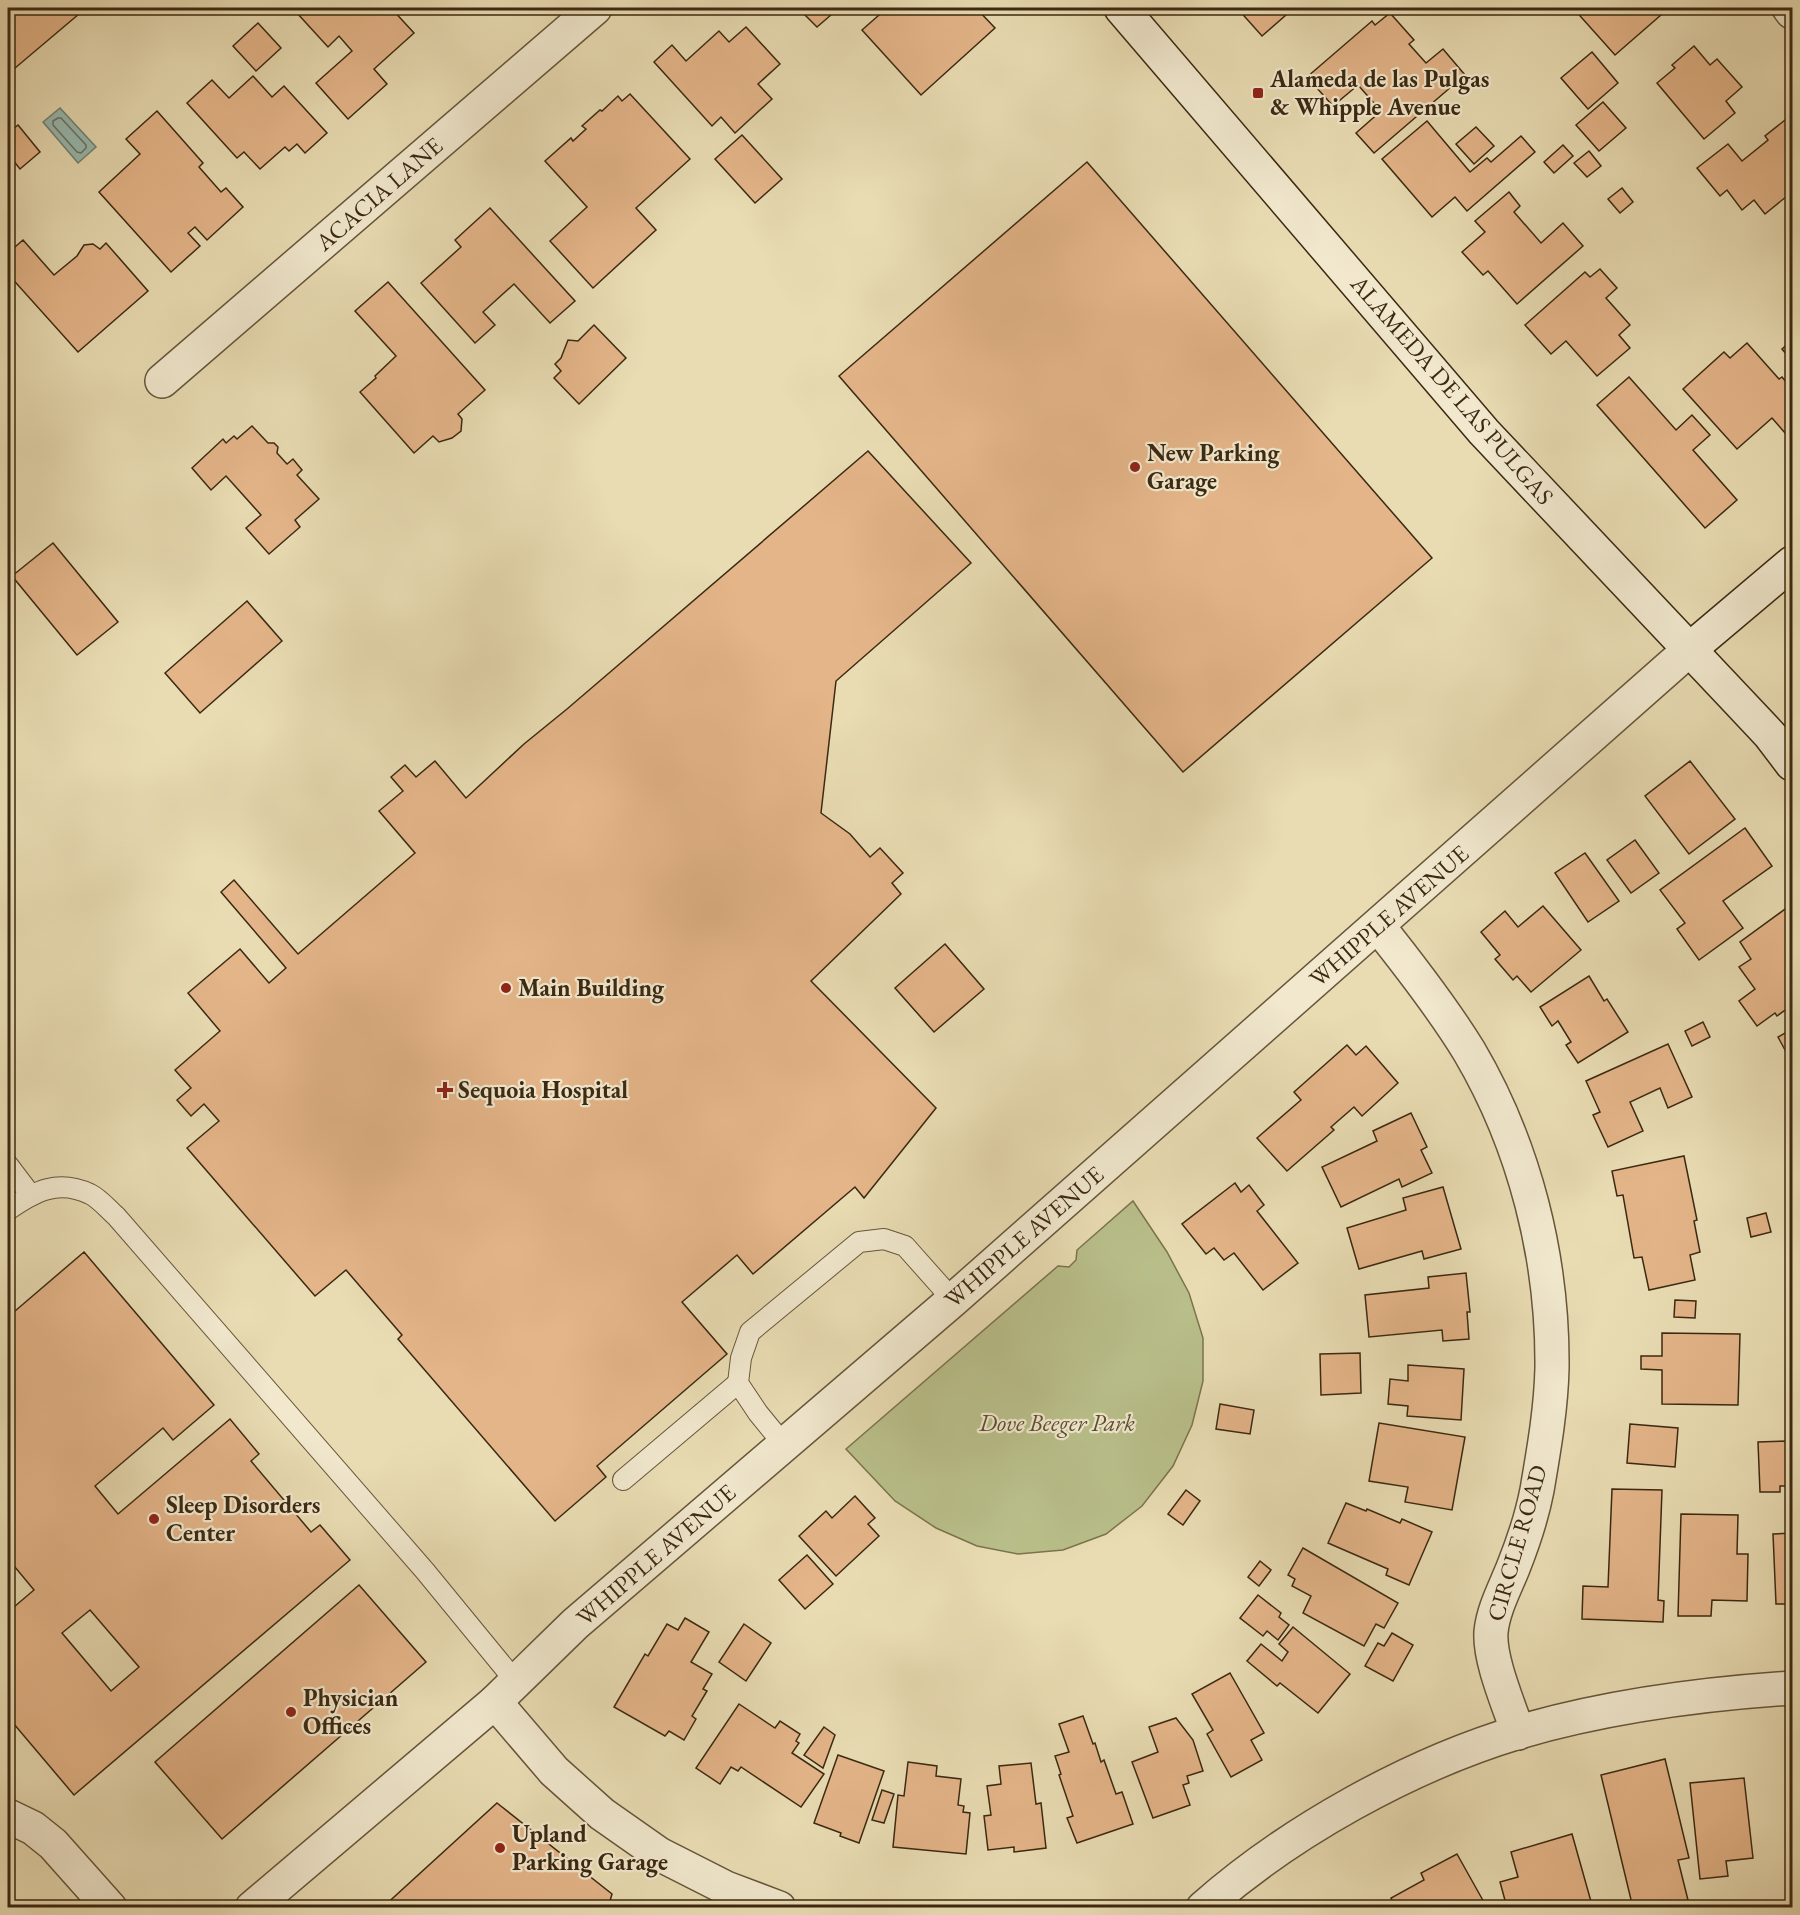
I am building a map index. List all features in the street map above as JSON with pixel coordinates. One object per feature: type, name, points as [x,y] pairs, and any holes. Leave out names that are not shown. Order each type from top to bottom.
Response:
[{"type":"street","name":"ACACIA LANE","points":[[162,381],[595,8]]},
{"type":"street","name":"ALAMEDA DE LAS PULGAS","points":[[1121,8],[1484,432],[1770,735],[1792,764]]},
{"type":"street","points":[[1789,8],[1792,12]]},
{"type":"street","name":"WHIPPLE AVENUE","points":[[252,1908],[505,1692],[575,1624],[953,1300],[1689,650],[1792,563]]},
{"type":"street","name":"CIRCLE ROAD","points":[[1378,926],[1428,989],[1469,1052],[1503,1117],[1526,1179],[1541,1244],[1549,1303],[1552,1368],[1547,1433],[1536,1495],[1520,1551],[1497,1606],[1491,1632],[1495,1661],[1518,1733]]},
{"type":"street","points":[[1203,1908],[1230,1883],[1340,1810],[1457,1754],[1518,1733],[1587,1715],[1664,1701],[1792,1688]]},
{"type":"street","points":[[505,1692],[554,1771],[602,1814],[660,1854],[726,1888],[779,1908]]},
{"type":"street","points":[[8,1816],[33,1828],[53,1844],[110,1908]]},
{"type":"lane","points":[[8,1165],[30,1194]]},
{"type":"lane","points":[[8,1210],[30,1194],[62,1186],[92,1195],[116,1216],[425,1571],[505,1692]]},
{"type":"lane","points":[[785,1446],[758,1413],[738,1383],[741,1358],[750,1332],[859,1242],[884,1239],[905,1246],[953,1300]]},
{"type":"lane","points":[[623,1480],[738,1383]]},
{"type":"green space","name":"Dove Beeger Park","points":[[1133,1201],[1167,1252],[1189,1293],[1203,1338],[1203,1381],[1192,1425],[1173,1466],[1142,1506],[1106,1534],[1063,1550],[1018,1554],[977,1546],[936,1528],[895,1501],[846,1449],[1058,1266],[1069,1267],[1076,1260],[1077,1250]]},
{"type":"water","points":[[60,108],[96,147],[78,163],[43,122]]},
{"type":"building","points":[[8,8],[15,9],[86,8],[8,74]]},
{"type":"building","points":[[303,8],[391,8],[414,33],[374,69],[387,84],[348,119],[316,83],[352,51],[339,36],[328,47],[297,13]]},
{"type":"building","points":[[798,8],[839,8],[817,27]]},
{"type":"building","points":[[887,8],[976,8],[995,28],[921,95],[862,30]]},
{"type":"building","points":[[1237,8],[1294,8],[1262,36]]},
{"type":"building","points":[[1573,8],[1669,8],[1615,55]]},
{"type":"building","points":[[1390,13],[1414,40],[1409,44],[1426,63],[1443,49],[1465,75],[1374,153],[1356,133],[1381,111],[1358,85],[1333,106],[1307,77],[1372,21],[1375,25]]},
{"type":"building","points":[[258,23],[281,48],[256,71],[233,46]]},
{"type":"building","points":[[746,27],[780,64],[758,84],[772,99],[735,133],[721,117],[712,126],[654,62],[672,45],[686,61],[719,31],[729,42]]},
{"type":"building","points":[[1694,46],[1710,65],[1717,59],[1742,87],[1726,101],[1735,113],[1704,139],[1657,83],[1675,68],[1672,65]]},
{"type":"building","points":[[1592,52],[1618,83],[1588,109],[1561,78]]},
{"type":"building","points":[[253,76],[272,97],[284,86],[327,133],[305,153],[297,144],[289,151],[285,147],[260,169],[244,152],[237,158],[187,103],[212,80],[229,98]]},
{"type":"building","points":[[630,94],[690,159],[636,208],[656,230],[593,288],[550,241],[587,207],[545,161],[571,138],[573,141],[586,129],[582,126],[600,110],[602,111],[618,96],[622,101]]},
{"type":"building","points":[[1603,102],[1626,128],[1599,151],[1576,125]]},
{"type":"building","points":[[157,111],[203,163],[199,167],[221,192],[226,188],[243,207],[207,240],[195,227],[188,233],[200,246],[171,272],[99,192],[140,154],[126,139]]},
{"type":"building","points":[[1785,120],[1792,130],[1792,192],[1765,214],[1754,200],[1742,210],[1727,190],[1720,196],[1697,168],[1728,144],[1742,161],[1768,140],[1765,136]]},
{"type":"building","points":[[1427,121],[1470,172],[1487,158],[1491,162],[1521,136],[1535,152],[1467,211],[1455,197],[1432,217],[1382,159]]},
{"type":"building","points":[[18,125],[40,152],[20,169],[8,154],[8,133]]},
{"type":"building","points":[[1476,127],[1494,146],[1474,164],[1456,144]]},
{"type":"building","points":[[742,135],[782,179],[755,203],[715,159]]},
{"type":"building","points":[[1563,145],[1573,156],[1554,173],[1544,162]]},
{"type":"building","points":[[1589,151],[1601,166],[1587,177],[1574,163]]},
{"type":"building","name":"New Parking Garage","points":[[1087,162],[1432,558],[1183,772],[839,376]]},
{"type":"building","points":[[1622,188],[1633,202],[1620,213],[1608,199]]},
{"type":"building","points":[[1509,192],[1520,206],[1514,212],[1541,243],[1563,223],[1583,246],[1517,304],[1488,271],[1483,275],[1462,252],[1485,232],[1475,221]]},
{"type":"building","points":[[490,208],[575,301],[550,323],[514,284],[483,312],[495,325],[475,343],[421,283],[461,247],[455,240]]},
{"type":"building","points":[[23,240],[54,275],[77,256],[84,245],[93,244],[100,249],[106,243],[148,291],[78,352],[8,274],[8,253]]},
{"type":"building","points":[[1600,269],[1617,288],[1606,298],[1630,325],[1619,335],[1630,348],[1597,376],[1566,341],[1551,354],[1525,325],[1585,272],[1590,277]]},
{"type":"building","points":[[388,282],[485,390],[458,414],[462,419],[461,431],[452,438],[439,442],[433,436],[414,453],[360,392],[396,356],[355,311]]},
{"type":"building","points":[[594,325],[626,358],[579,404],[554,378],[561,371],[555,364],[561,358],[568,340],[578,341]]},
{"type":"building","points":[[1792,340],[1792,361],[1782,349]]},
{"type":"building","points":[[1747,343],[1779,379],[1782,377],[1792,389],[1792,441],[1772,418],[1737,449],[1683,389],[1724,352],[1730,358]]},
{"type":"building","points":[[1629,377],[1676,430],[1692,415],[1710,435],[1693,450],[1737,500],[1705,528],[1597,405]]},
{"type":"building","points":[[252,426],[268,443],[274,443],[278,447],[277,453],[287,464],[293,459],[302,470],[297,475],[319,499],[295,520],[300,527],[269,554],[246,528],[261,515],[226,476],[211,490],[192,468],[223,439],[226,443],[234,436],[237,439]]},
{"type":"building","name":"Main Building","points":[[868,451],[971,563],[836,681],[821,813],[850,834],[870,857],[880,848],[903,873],[892,883],[901,894],[811,981],[936,1108],[864,1198],[855,1187],[753,1274],[737,1255],[682,1302],[727,1354],[597,1466],[606,1477],[555,1521],[398,1339],[402,1335],[346,1270],[315,1296],[187,1148],[219,1121],[204,1104],[191,1116],[177,1100],[191,1088],[175,1070],[220,1031],[188,993],[240,949],[269,983],[286,968],[221,892],[234,880],[298,954],[415,853],[379,811],[403,791],[391,777],[405,765],[416,777],[435,761],[466,798],[524,744]]},
{"type":"building","points":[[53,543],[118,622],[77,655],[12,576]]},
{"type":"building","points":[[247,601],[282,641],[200,713],[165,673]]},
{"type":"building","points":[[1690,761],[1735,819],[1689,854],[1645,796]]},
{"type":"building","points":[[1745,828],[1772,866],[1723,901],[1743,928],[1699,960],[1677,929],[1685,923],[1660,890]]},
{"type":"building","points":[[1635,840],[1659,873],[1631,893],[1607,860]]},
{"type":"building","points":[[1585,853],[1619,901],[1588,922],[1555,873]]},
{"type":"building","points":[[1792,904],[1792,1005],[1777,1016],[1775,1013],[1757,1026],[1739,1001],[1755,989],[1739,967],[1751,959],[1740,942]]},
{"type":"building","points":[[1543,906],[1581,950],[1531,992],[1517,976],[1513,980],[1495,959],[1500,955],[1481,932],[1505,911],[1518,927]]},
{"type":"building","points":[[945,944],[984,989],[934,1032],[895,988]]},
{"type":"building","points":[[1589,976],[1604,1001],[1607,999],[1628,1032],[1578,1063],[1566,1045],[1571,1042],[1558,1021],[1552,1026],[1540,1007]]},
{"type":"building","points":[[1703,1022],[1710,1037],[1692,1046],[1685,1031]]},
{"type":"building","points":[[1792,1029],[1792,1063],[1778,1037]]},
{"type":"building","points":[[1668,1044],[1692,1097],[1668,1108],[1660,1088],[1630,1102],[1643,1131],[1608,1147],[1593,1115],[1600,1112],[1586,1081]]},
{"type":"building","points":[[1347,1045],[1356,1055],[1366,1046],[1398,1083],[1362,1116],[1354,1107],[1331,1127],[1334,1130],[1287,1171],[1257,1138],[1301,1100],[1294,1092]]},
{"type":"building","points":[[1411,1113],[1427,1147],[1421,1150],[1432,1173],[1402,1187],[1399,1179],[1341,1207],[1322,1167],[1377,1141],[1373,1131]]},
{"type":"building","points":[[1684,1156],[1697,1220],[1694,1221],[1700,1252],[1690,1255],[1695,1280],[1649,1290],[1642,1257],[1634,1258],[1623,1195],[1617,1196],[1612,1171]]},
{"type":"building","points":[[1235,1183],[1241,1192],[1249,1185],[1264,1205],[1257,1211],[1298,1263],[1263,1290],[1234,1253],[1224,1260],[1214,1248],[1206,1254],[1182,1224]]},
{"type":"building","points":[[1443,1187],[1461,1249],[1424,1259],[1422,1251],[1359,1269],[1347,1228],[1406,1210],[1403,1198]]},
{"type":"building","points":[[1766,1213],[1771,1232],[1751,1237],[1747,1218]]},
{"type":"building","name":"Sleep Disorders Center","points":[[84,1252],[214,1405],[173,1440],[163,1428],[95,1486],[118,1514],[230,1419],[259,1454],[251,1461],[311,1532],[320,1525],[350,1560],[74,1795],[8,1717],[8,1612],[34,1590],[10,1561],[8,1563],[8,1317]],"holes":[[[90,1610],[139,1667],[111,1691],[62,1633]]]},
{"type":"building","points":[[1466,1273],[1470,1312],[1467,1312],[1469,1339],[1443,1341],[1442,1330],[1369,1337],[1365,1295],[1429,1288],[1428,1277]]},
{"type":"building","points":[[1675,1300],[1696,1301],[1695,1318],[1674,1317]]},
{"type":"building","points":[[1789,1323],[1792,1323],[1792,1340],[1789,1340]]},
{"type":"building","points":[[1662,1333],[1740,1334],[1738,1405],[1662,1404],[1662,1370],[1641,1369],[1641,1356],[1662,1356]]},
{"type":"building","points":[[1360,1353],[1361,1393],[1321,1395],[1320,1354]]},
{"type":"building","points":[[1408,1365],[1464,1369],[1461,1420],[1407,1416],[1408,1406],[1388,1404],[1390,1379],[1408,1381]]},
{"type":"building","points":[[1220,1404],[1254,1410],[1250,1434],[1216,1429]]},
{"type":"building","points":[[1379,1423],[1465,1437],[1452,1510],[1405,1502],[1408,1487],[1369,1481]]},
{"type":"building","points":[[1630,1424],[1678,1428],[1675,1467],[1627,1463]]},
{"type":"building","points":[[1788,1441],[1788,1449],[1792,1449],[1792,1486],[1780,1486],[1780,1492],[1760,1492],[1758,1442]]},
{"type":"building","points":[[1612,1489],[1662,1490],[1658,1600],[1664,1601],[1663,1622],[1582,1619],[1583,1586],[1608,1587]]},
{"type":"building","points":[[1186,1490],[1200,1501],[1183,1525],[1168,1514]]},
{"type":"building","points":[[855,1496],[875,1518],[868,1524],[879,1536],[836,1576],[799,1536],[826,1511],[832,1518]]},
{"type":"building","points":[[1346,1503],[1400,1523],[1402,1519],[1432,1532],[1409,1585],[1386,1575],[1388,1569],[1328,1543]]},
{"type":"building","points":[[1681,1514],[1738,1515],[1737,1554],[1748,1554],[1747,1601],[1712,1600],[1711,1616],[1678,1616]]},
{"type":"building","points":[[1792,1533],[1792,1604],[1776,1604],[1773,1534]]},
{"type":"building","points":[[1303,1548],[1398,1603],[1384,1628],[1376,1624],[1364,1646],[1303,1613],[1311,1596],[1292,1586],[1295,1579],[1288,1575]]},
{"type":"building","points":[[807,1555],[833,1584],[805,1609],[779,1580]]},
{"type":"building","points":[[1260,1561],[1271,1570],[1259,1586],[1248,1577]]},
{"type":"building","name":"Physician Offices","points":[[359,1585],[426,1662],[222,1839],[155,1762]]},
{"type":"building","points":[[1258,1595],[1281,1613],[1279,1617],[1289,1625],[1278,1640],[1267,1631],[1263,1636],[1240,1618]]},
{"type":"building","points":[[685,1618],[709,1632],[691,1662],[712,1674],[703,1689],[707,1691],[692,1716],[696,1719],[684,1740],[669,1731],[665,1736],[614,1707],[645,1654],[648,1656],[667,1624],[678,1630]]},
{"type":"building","points":[[744,1624],[771,1643],[746,1681],[719,1662]]},
{"type":"building","points":[[1293,1627],[1350,1674],[1318,1713],[1280,1683],[1277,1686],[1247,1661],[1261,1644],[1282,1661],[1288,1652],[1279,1644]]},
{"type":"building","points":[[1392,1633],[1413,1645],[1393,1681],[1365,1666],[1378,1643],[1384,1646]]},
{"type":"building","points":[[1230,1673],[1264,1733],[1251,1740],[1262,1760],[1231,1777],[1207,1734],[1213,1730],[1192,1694]]},
{"type":"building","points":[[739,1704],[775,1728],[780,1721],[800,1734],[796,1741],[799,1743],[792,1753],[824,1774],[801,1807],[741,1767],[738,1771],[731,1767],[720,1784],[696,1768]]},
{"type":"building","points":[[1083,1716],[1101,1762],[1104,1760],[1116,1794],[1122,1792],[1133,1824],[1077,1843],[1067,1818],[1073,1816],[1055,1756],[1069,1752],[1059,1724]]},
{"type":"building","points":[[1176,1718],[1193,1740],[1203,1771],[1187,1776],[1189,1783],[1183,1785],[1190,1805],[1153,1818],[1132,1762],[1158,1752],[1149,1727]]},
{"type":"building","points":[[824,1727],[835,1735],[823,1768],[804,1755]]},
{"type":"building","points":[[838,1755],[884,1771],[859,1843],[840,1836],[841,1833],[814,1823]]},
{"type":"building","points":[[1665,1759],[1689,1858],[1678,1860],[1688,1900],[1656,1908],[1633,1908],[1601,1775]]},
{"type":"building","points":[[908,1762],[937,1766],[936,1776],[961,1779],[958,1805],[964,1806],[963,1812],[970,1813],[966,1854],[893,1847],[898,1795],[904,1796]]},
{"type":"building","points":[[1031,1763],[1036,1804],[1041,1803],[1046,1848],[1014,1852],[1014,1847],[988,1850],[984,1816],[991,1815],[987,1786],[1001,1784],[999,1766]]},
{"type":"building","points":[[1744,1778],[1753,1858],[1726,1861],[1728,1876],[1700,1879],[1690,1783]]},
{"type":"building","points":[[882,1790],[894,1794],[884,1823],[872,1820]]},
{"type":"building","name":"Upland Parking Garage","points":[[497,1803],[612,1894],[608,1908],[382,1908]]},
{"type":"building","points":[[1572,1834],[1592,1905],[1583,1908],[1514,1908],[1513,1903],[1506,1904],[1500,1882],[1518,1877],[1511,1852]]},
{"type":"building","points":[[1457,1854],[1485,1904],[1481,1908],[1396,1908],[1391,1898],[1424,1880],[1421,1873]]},
{"type":"place","name":"Alameda de las Pulgas & Whipple Avenue","points":[[1258,93]]},
{"type":"place","name":"New Parking Garage","points":[[1135,467]]},
{"type":"place","name":"Main Building","points":[[506,988]]},
{"type":"place","name":"Sequoia Hospital","points":[[445,1090]]},
{"type":"place","name":"Sleep Disorders Center","points":[[154,1519]]},
{"type":"place","name":"Physician Offices","points":[[291,1712]]},
{"type":"place","name":"Upland Parking Garage","points":[[500,1848]]}]
